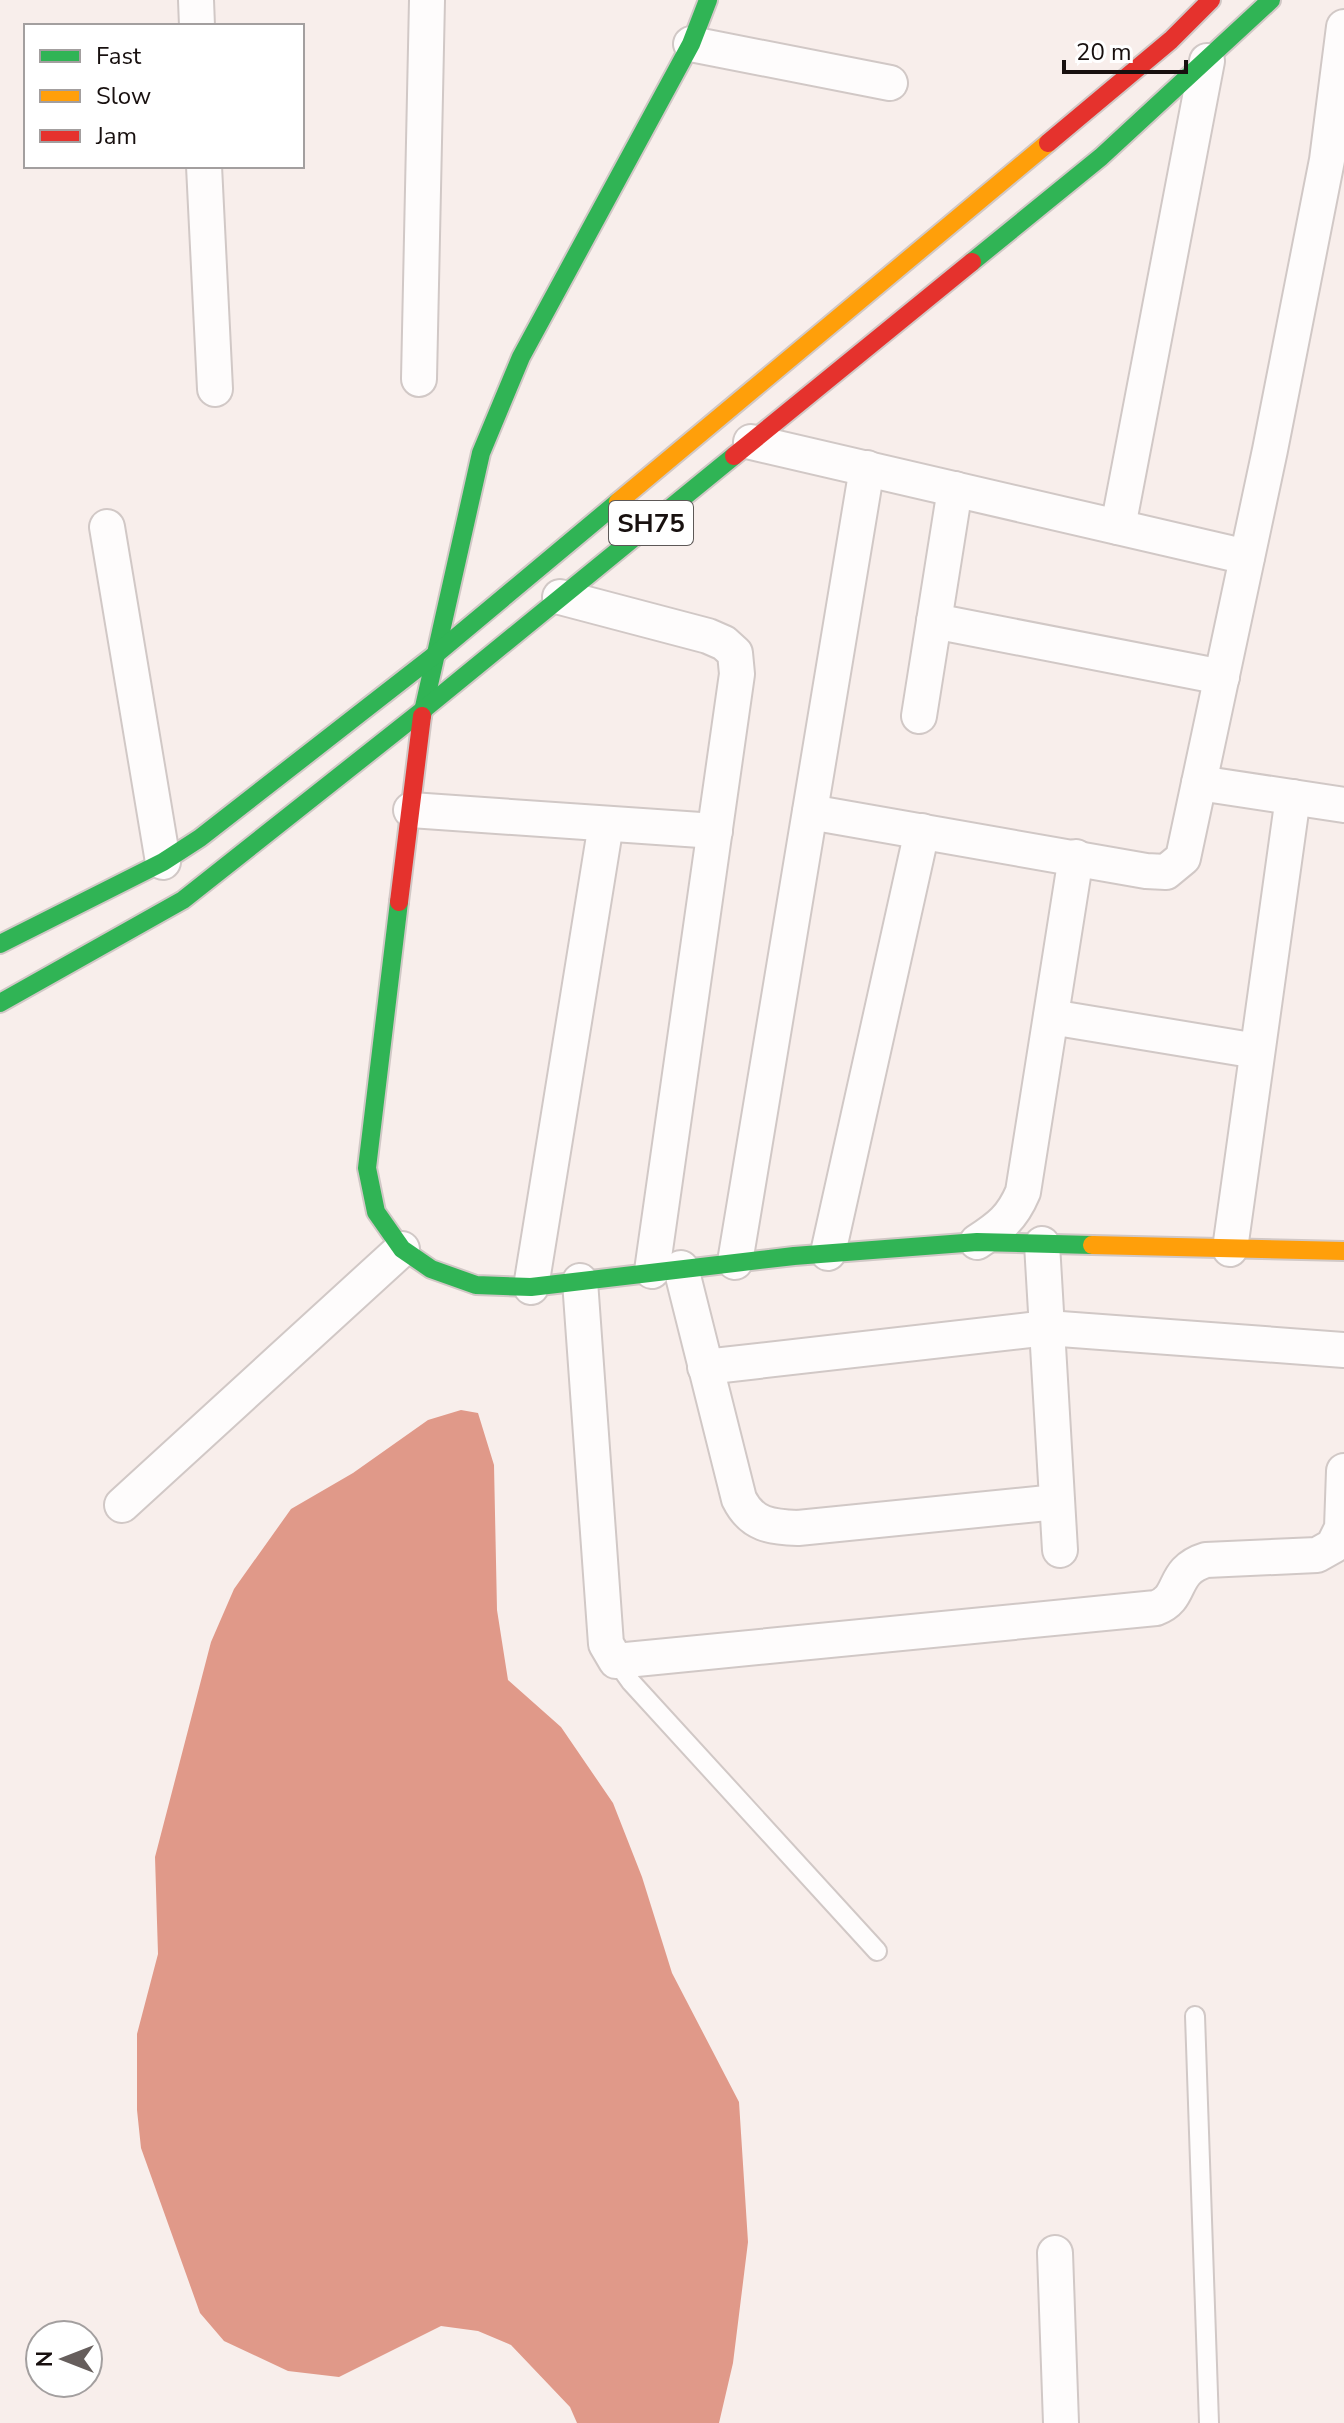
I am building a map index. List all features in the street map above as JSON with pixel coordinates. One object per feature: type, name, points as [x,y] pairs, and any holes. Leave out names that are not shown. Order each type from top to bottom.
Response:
[{"type":"main road","points":[[708,0],[691,44],[521,357],[481,453],[423,710],[367,1168],[376,1212],[402,1249],[431,1269],[476,1285],[531,1287],[735,1262],[977,1242],[1344,1251]]},
{"type":"main road","name":"SH75","points":[[0,944],[163,862],[257,794],[436,654],[1171,40],[1211,0]]},
{"type":"main road","name":"SH75","points":[[0,1003],[183,900],[423,710],[1101,157],[1271,0]]},
{"type":"street","points":[[196,0],[197,24]]},
{"type":"street","points":[[419,379],[427,0]]},
{"type":"street","points":[[810,812],[1146,871],[1166,872],[1183,858],[1339,112],[1344,27]]},
{"type":"street","points":[[691,44],[890,83]]},
{"type":"street","points":[[1118,527],[1207,61]]},
{"type":"street","points":[[204,168],[215,389]]},
{"type":"street","points":[[751,442],[1247,557]]},
{"type":"street","points":[[735,1262],[867,468]]},
{"type":"street","points":[[919,716],[955,489]]},
{"type":"street","points":[[107,527],[163,862]]},
{"type":"street","points":[[560,597],[708,636],[724,643],[735,653],[737,674],[715,831],[667,1269],[705,1367],[739,1499],[746,1511],[760,1522],[774,1527],[798,1528],[1057,1502]]},
{"type":"street","points":[[934,621],[1222,677]]},
{"type":"street","points":[[1199,783],[1344,805]]},
{"type":"street","points":[[1230,1249],[1293,797]]},
{"type":"street","points":[[411,810],[715,831]]},
{"type":"street","points":[[531,1287],[606,824]]},
{"type":"street","points":[[828,1253],[922,831]]},
{"type":"street","points":[[977,1242],[1002,1225],[1015,1211],[1023,1192],[1076,857]]},
{"type":"street","points":[[1051,1017],[1257,1051]]},
{"type":"street","points":[[1042,1244],[1060,1550]]},
{"type":"street","points":[[122,1505],[402,1249]]},
{"type":"street","points":[[580,1281],[606,1644],[616,1661],[1156,1608],[1164,1605],[1173,1595],[1185,1569],[1206,1560],[1317,1555],[1333,1546],[1342,1528],[1344,1471]]},
{"type":"street","points":[[705,1367],[1047,1328],[1344,1350]]},
{"type":"street","points":[[1055,2253],[1061,2423]]},
{"type":"lane","points":[[616,1661],[641,1693],[877,1951]]},
{"type":"lane","points":[[1195,2016],[1209,2423]]},
{"type":"shaded area","points":[[461,1410],[478,1413],[494,1465],[497,1610],[508,1680],[561,1727],[613,1803],[642,1877],[672,1973],[739,2102],[748,2242],[733,2363],[719,2423],[577,2423],[570,2407],[511,2345],[478,2331],[441,2326],[339,2377],[288,2371],[224,2341],[200,2313],[141,2148],[137,2110],[137,2034],[158,1954],[155,1857],[211,1642],[234,1589],[291,1509],[353,1473],[428,1420]]},
{"type":"traffic: fast","points":[[422,716],[481,453],[521,357],[691,44],[708,0]]},
{"type":"traffic: fast","points":[[972,262],[1101,157],[1271,0]]},
{"type":"traffic: fast","points":[[0,1003],[183,900],[423,710],[734,456]]},
{"type":"traffic: fast","points":[[0,944],[163,862],[200,838],[436,654],[618,502]]},
{"type":"traffic: fast","points":[[399,902],[367,1168],[376,1212],[402,1249],[431,1269],[476,1285],[531,1287],[794,1256],[977,1242],[1092,1245]]},
{"type":"traffic: slow","points":[[618,502],[1048,143]]},
{"type":"traffic: slow","points":[[1092,1245],[1344,1251]]},
{"type":"traffic: jam","points":[[1048,143],[1171,40],[1211,0]]},
{"type":"traffic: jam","points":[[734,456],[972,262]]},
{"type":"traffic: jam","points":[[399,902],[422,716]]}]
